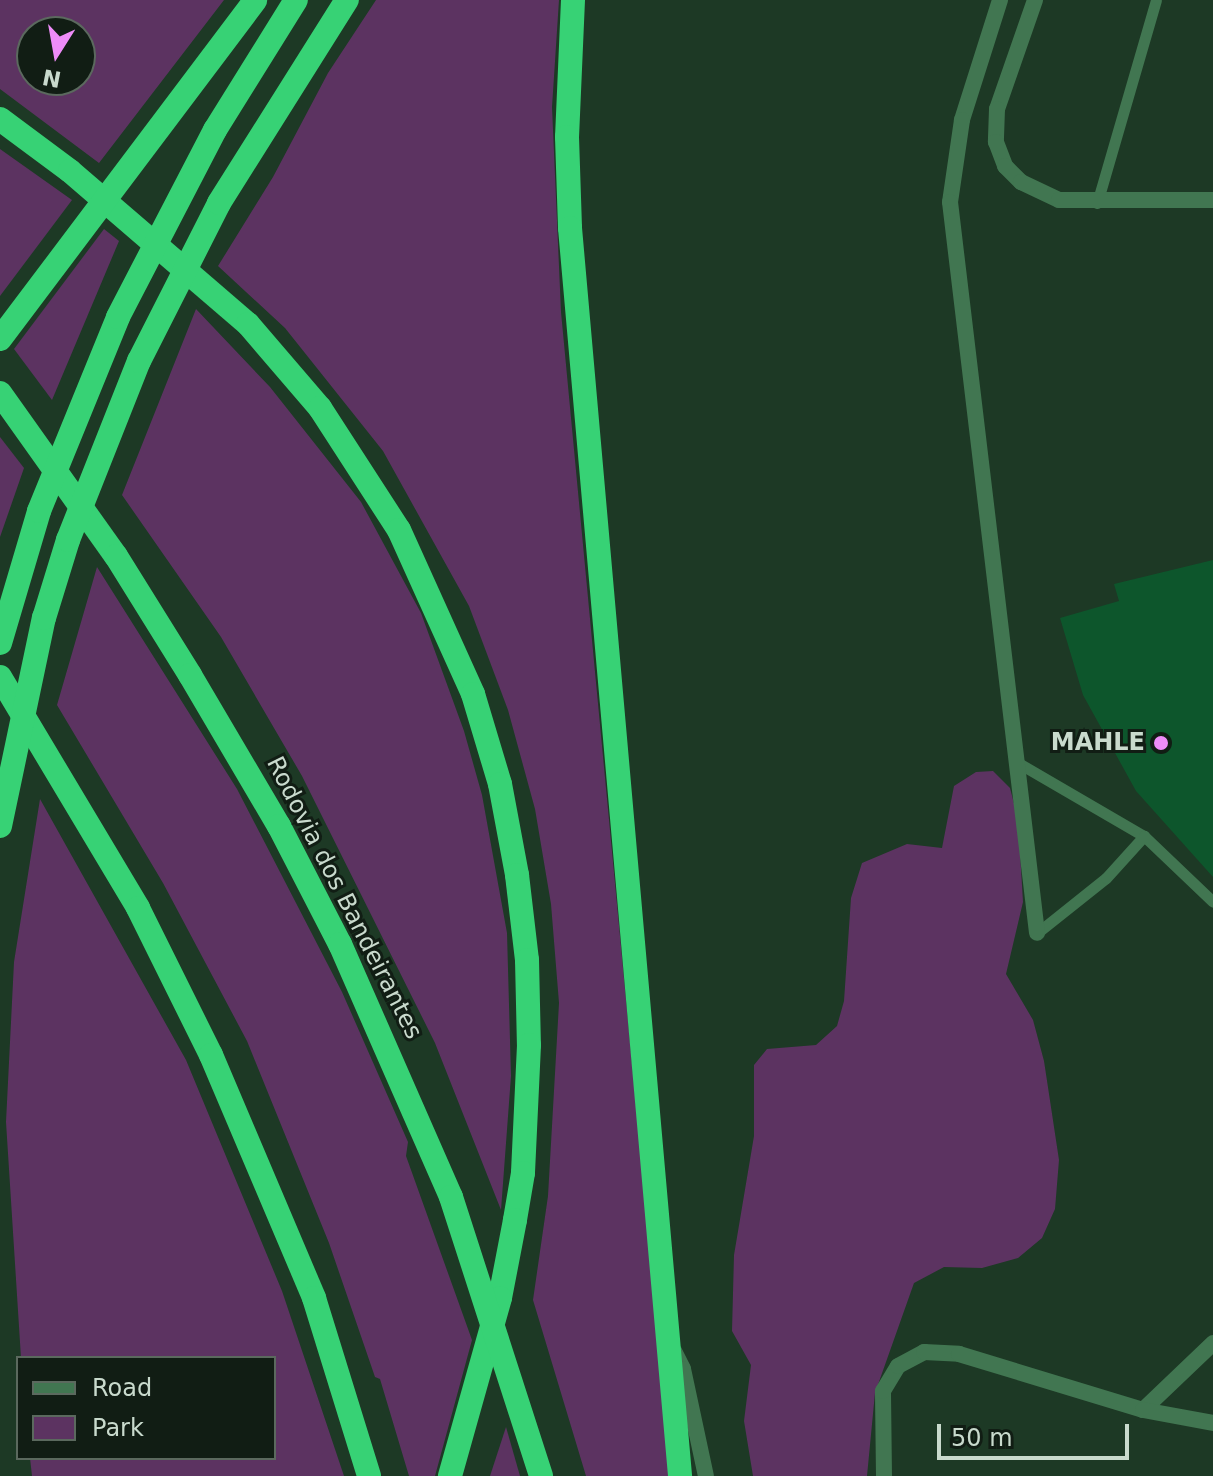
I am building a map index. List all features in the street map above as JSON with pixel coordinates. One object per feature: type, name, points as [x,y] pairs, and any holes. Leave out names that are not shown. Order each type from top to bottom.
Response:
[{"type":"highway","points":[[0,339],[255,0]]},
{"type":"highway","points":[[0,643],[39,511],[118,317],[215,130],[296,0]]},
{"type":"highway","points":[[0,826],[48,605],[68,540],[133,374],[219,203],[347,0]]},
{"type":"highway","points":[[573,0],[567,137],[570,228],[650,1090],[665,1334],[680,1476]]},
{"type":"highway","points":[[0,119],[70,171],[237,314],[320,408],[399,530],[473,694],[500,784],[527,960],[523,1173],[500,1298],[450,1476]]},
{"type":"highway","name":"Rodovia dos Bandeirantes","points":[[0,393],[116,556],[279,826],[404,1080],[491,1312],[541,1476]]},
{"type":"highway","points":[[0,677],[138,908],[277,1203],[345,1395],[369,1476]]},
{"type":"street","points":[[1000,0],[962,120],[950,202],[1014,761],[1037,933]]},
{"type":"street","points":[[1035,0],[997,109],[996,142],[1005,166],[1021,182],[1059,200],[1097,203],[1213,200]]},
{"type":"street","points":[[665,1334],[683,1369],[706,1476]]},
{"type":"street","points":[[1143,1410],[1213,1343]]},
{"type":"street","points":[[884,1476],[883,1391],[898,1366],[924,1352],[959,1354],[1143,1410],[1213,1423]]},
{"type":"lane","points":[[1097,203],[1156,0]]},
{"type":"lane","points":[[1014,761],[1144,836],[1213,902]]},
{"type":"lane","points":[[1037,933],[1106,878],[1144,836]]},
{"type":"green space","points":[[0,0],[224,0],[99,163],[0,89]]},
{"type":"green space","points":[[376,0],[559,0],[552,107],[561,312],[671,1476],[586,1476],[533,1300],[548,1196],[559,1003],[551,904],[535,809],[508,710],[469,606],[383,451],[285,328],[218,266],[273,177],[328,73]]},
{"type":"green space","points":[[0,149],[72,200],[0,296]]},
{"type":"green space","points":[[104,229],[119,241],[52,400],[14,349]]},
{"type":"green space","points":[[196,309],[270,387],[361,502],[421,613],[464,731],[482,795],[507,933],[511,1076],[501,1210],[435,1043],[302,776],[221,637],[122,495]]},
{"type":"green space","points":[[0,437],[24,468],[0,537]]},
{"type":"green space","points":[[97,567],[237,789],[342,992],[408,1142],[406,1156],[472,1340],[435,1476],[409,1476],[380,1379],[375,1377],[329,1243],[247,1041],[163,883],[57,705]]},
{"type":"green space","points":[[993,771],[1010,788],[1018,819],[1023,902],[1006,974],[1033,1020],[1044,1061],[1059,1160],[1055,1209],[1042,1238],[1018,1258],[982,1268],[944,1267],[914,1283],[875,1393],[867,1476],[753,1476],[744,1421],[751,1365],[732,1331],[734,1255],[754,1136],[754,1065],[767,1049],[816,1045],[837,1026],[844,1001],[851,898],[862,863],[907,844],[942,848],[954,786],[976,772]]},
{"type":"green space","points":[[40,799],[186,1060],[282,1291],[344,1476],[32,1476],[30,1460],[276,1460],[276,1356],[21,1356],[6,1122],[14,962]]},
{"type":"green space","points":[[506,1427],[520,1476],[490,1476]]},
{"type":"building","name":"MAHLE","points":[[1213,560],[1213,877],[1136,791],[1083,695],[1060,618],[1119,601],[1114,584]]},
{"type":"place","name":"MAHLE","points":[[1161,743]]}]
